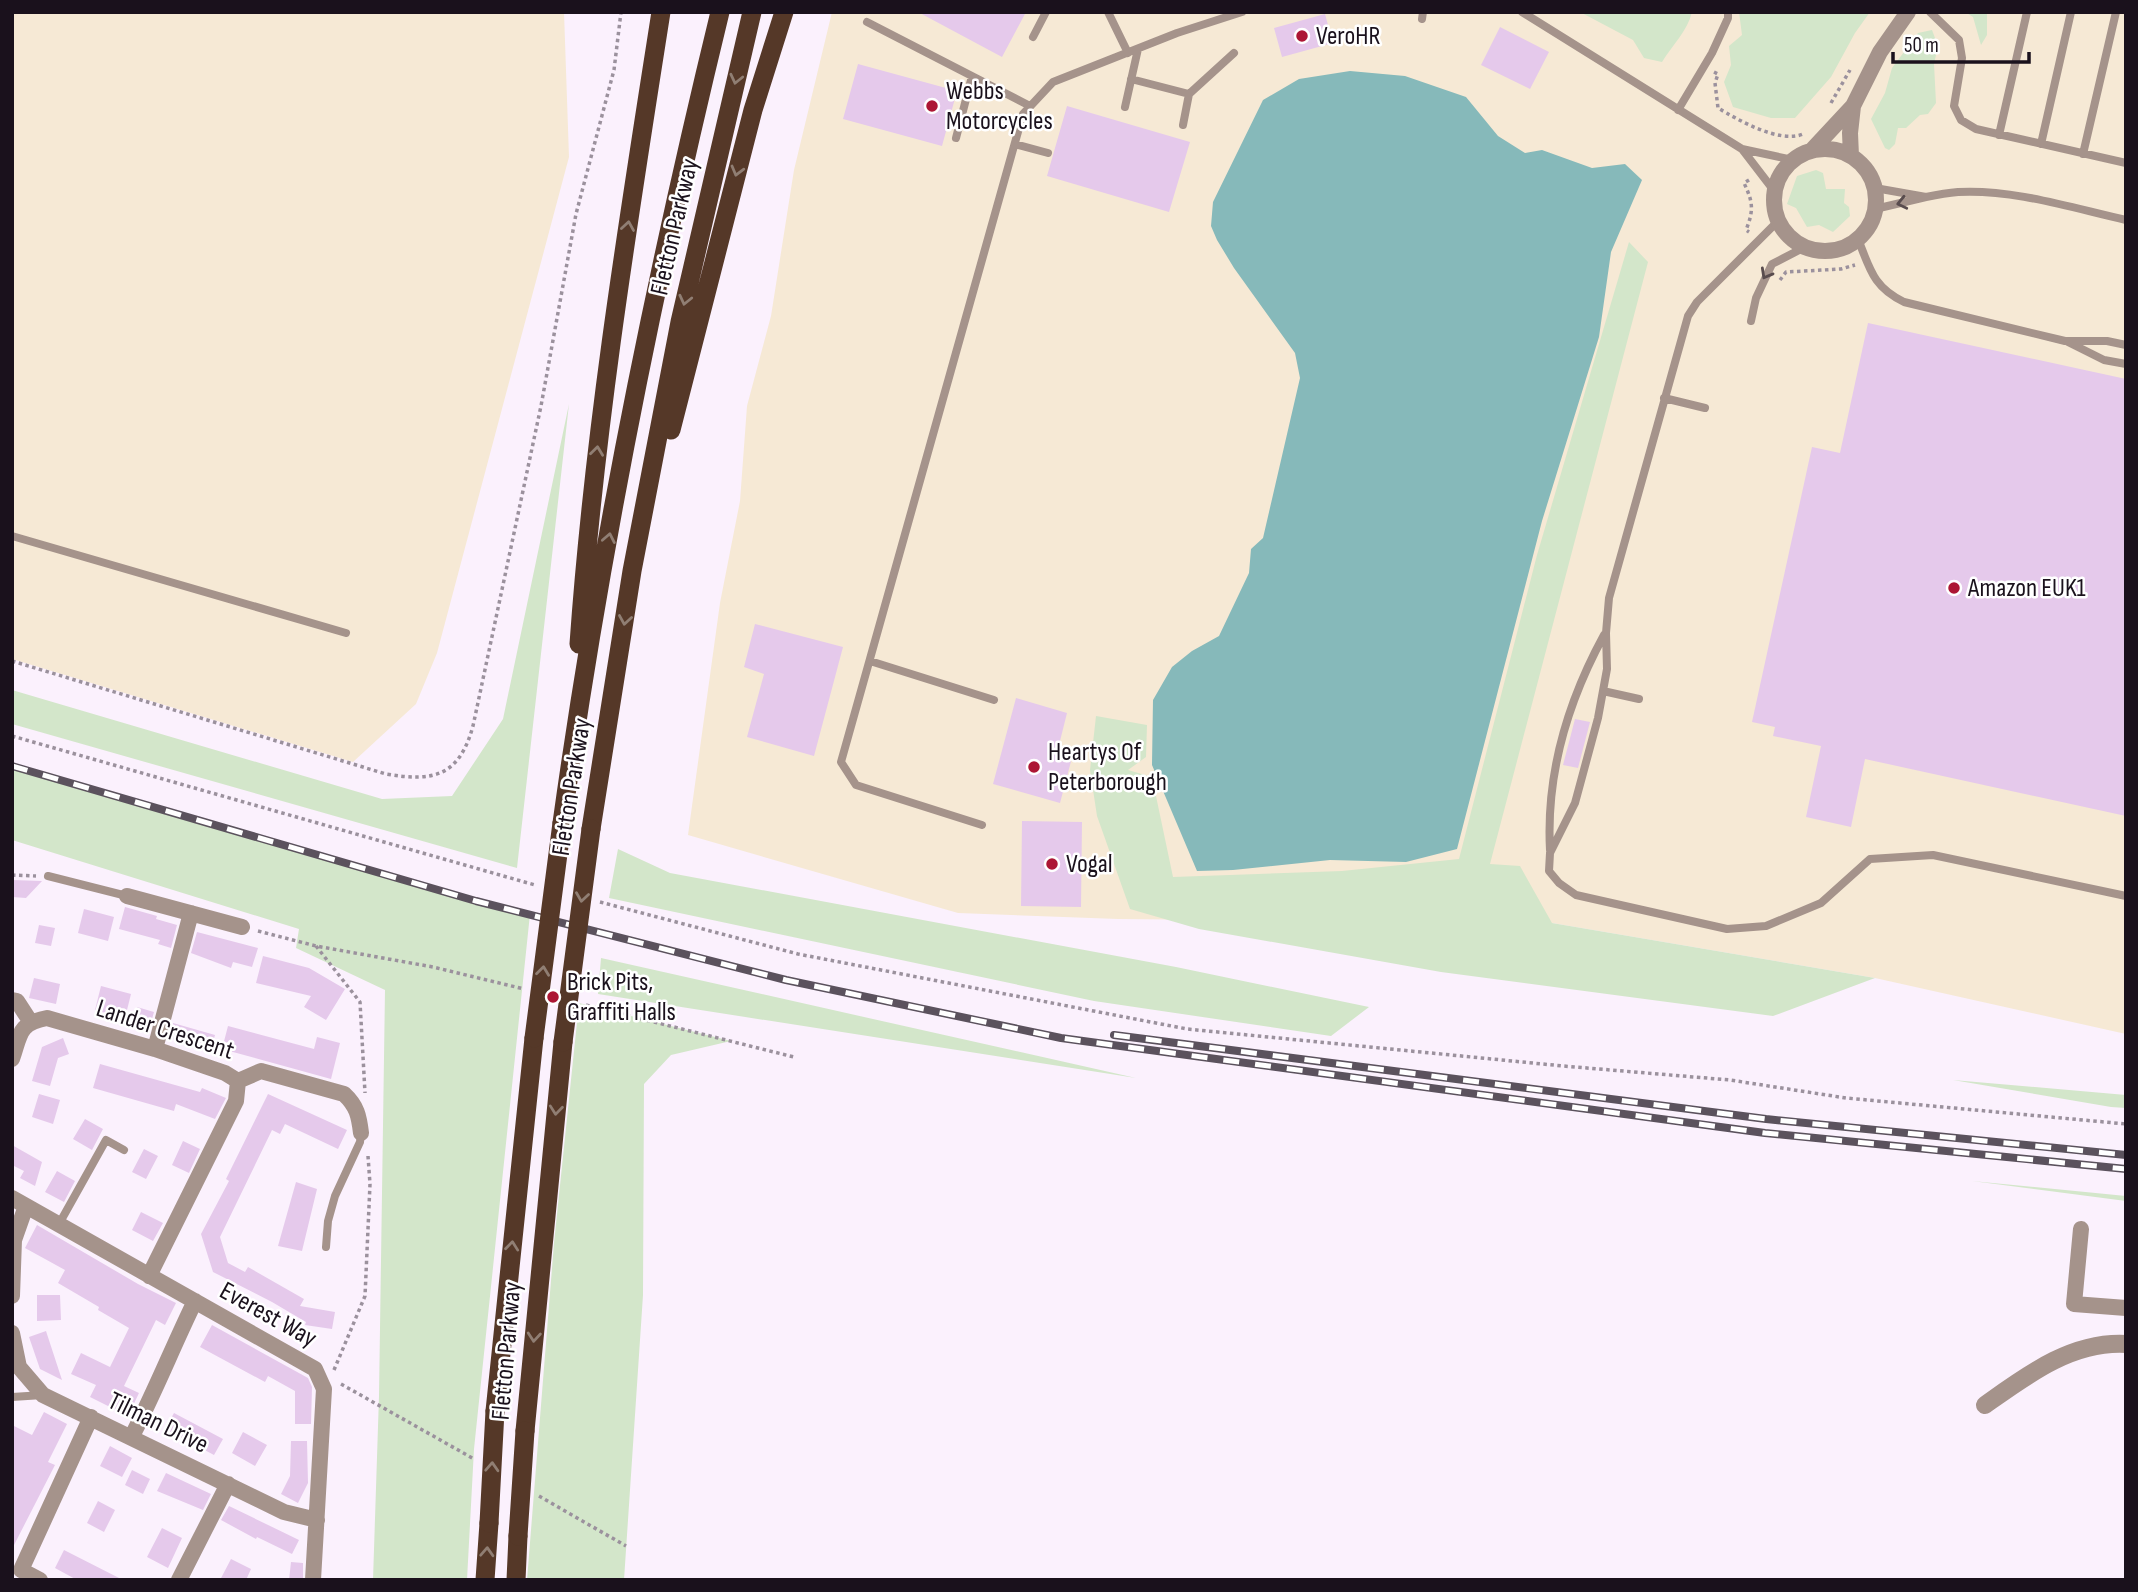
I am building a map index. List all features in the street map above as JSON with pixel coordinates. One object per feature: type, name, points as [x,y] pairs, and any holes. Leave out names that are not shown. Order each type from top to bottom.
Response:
[{"type":"highway","points":[[570,763],[588,529],[620,275],[661,12]]},
{"type":"highway","name":"Fletton Parkway","points":[[485,1580],[495,1411],[534,1038],[570,763],[605,556],[651,312],[720,12]]},
{"type":"highway","name":"Fletton Parkway","points":[[516,1580],[526,1431],[563,1042],[591,829],[632,571],[680,322],[752,12]]},
{"type":"highway","points":[[632,571],[683,386],[753,110],[784,12]]},
{"type":"street","points":[[1812,150],[1826,149],[1851,156],[1862,164],[1875,188],[1872,220],[1858,239],[1846,247],[1832,251],[1818,251],[1794,241],[1778,220],[1774,206],[1775,192],[1784,169],[1793,160],[1812,150],[1853,106],[1880,52],[1908,12]]},
{"type":"street","points":[[1851,156],[1853,106]]},
{"type":"street","points":[[127,896],[242,927]]},
{"type":"street","points":[[155,1049],[191,914]]},
{"type":"street","points":[[12,1000],[17,1002],[30,1021],[22,1030],[12,1059]]},
{"type":"street","name":"Lander Crescent","points":[[30,1021],[47,1018],[155,1049],[225,1073],[238,1081],[236,1101],[149,1276]]},
{"type":"street","points":[[238,1081],[261,1071],[344,1094],[354,1103],[364,1139]]},
{"type":"street","points":[[12,1296],[14,1240],[19,1202]]},
{"type":"street","name":"Everest Way","points":[[19,1202],[315,1369],[324,1389],[313,1580]]},
{"type":"street","points":[[2081,1229],[2074,1304],[2126,1308]]},
{"type":"street","points":[[132,1436],[157,1389],[166,1361],[195,1301]]},
{"type":"street","name":"Tilman Drive","points":[[12,1333],[19,1367],[43,1395],[284,1512],[317,1520]]},
{"type":"street","points":[[1985,1405],[2057,1358],[2093,1347],[2126,1344]]},
{"type":"street","points":[[40,1580],[16,1568],[91,1418]]},
{"type":"street","points":[[179,1580],[228,1484]]},
{"type":"lane","points":[[1033,37],[1046,12]]},
{"type":"lane","points":[[1108,12],[1128,53]]},
{"type":"lane","points":[[982,825],[856,785],[841,762],[1023,114],[1053,82],[1241,12]]},
{"type":"lane","points":[[1522,12],[1742,149],[1793,160]]},
{"type":"lane","points":[[1678,110],[1712,53],[1728,18],[1728,12]]},
{"type":"lane","points":[[1930,12],[1959,40],[1962,58],[1954,106],[1961,120],[1976,129],[1999,135],[2126,163]]},
{"type":"lane","points":[[1999,135],[2027,12]]},
{"type":"lane","points":[[2041,144],[2071,12]]},
{"type":"lane","points":[[2083,154],[2116,12]]},
{"type":"lane","points":[[867,22],[1030,106]]},
{"type":"lane","points":[[1125,107],[1138,49]]},
{"type":"lane","points":[[1183,125],[1189,94],[1234,53]]},
{"type":"lane","points":[[956,138],[972,76]]},
{"type":"lane","points":[[1131,79],[1189,94]]},
{"type":"lane","points":[[1014,144],[1048,153]]},
{"type":"lane","points":[[1742,149],[1775,192]]},
{"type":"lane","points":[[1875,188],[1926,197]]},
{"type":"lane","points":[[1875,209],[1958,192],[2020,197],[2126,220]]},
{"type":"lane","points":[[1550,853],[1575,803],[1607,669],[1609,598],[1688,316],[1697,302],[1778,220]]},
{"type":"lane","points":[[1858,239],[1870,269],[1882,289],[1904,302],[2065,341],[2104,360],[2126,364]]},
{"type":"lane","points":[[1751,321],[1759,290],[1772,264],[1805,247]]},
{"type":"lane","points":[[2065,341],[2107,341],[2126,345]]},
{"type":"lane","points":[[1664,398],[1705,408]]},
{"type":"lane","points":[[12,536],[346,633]]},
{"type":"lane","points":[[1606,633],[1573,701],[1555,768],[1548,815],[1549,871],[1559,883],[1576,895],[1727,929],[1766,926],[1821,903],[1870,859],[1933,855],[2126,896]]},
{"type":"lane","points":[[870,661],[994,700]]},
{"type":"lane","points":[[1603,691],[1639,699]]},
{"type":"lane","points":[[48,876],[127,896]]},
{"type":"lane","points":[[326,1247],[331,1206],[360,1142],[364,1139]]},
{"type":"lane","points":[[59,1224],[106,1140],[124,1150]]},
{"type":"lane","points":[[12,1397],[43,1395]]},
{"type":"path","points":[[12,661],[386,774],[416,779],[439,774],[453,765],[468,745],[473,726],[541,406],[576,214],[614,70],[621,12]]},
{"type":"path","points":[[1829,106],[1851,68]]},
{"type":"path","points":[[1718,74],[1715,83],[1718,108],[1780,136],[1806,133]]},
{"type":"path","points":[[1750,178],[1744,183],[1752,200],[1751,218],[1746,230],[1751,234]]},
{"type":"path","points":[[1786,272],[1840,269],[1857,265]]},
{"type":"path","points":[[12,736],[542,887]]},
{"type":"path","points":[[12,875],[48,876]]},
{"type":"path","points":[[596,901],[798,954],[1188,1029],[1730,1080],[1846,1098],[2126,1124]]},
{"type":"path","points":[[242,927],[316,946],[433,967],[531,991]]},
{"type":"path","points":[[316,946],[360,1002],[365,1093]]},
{"type":"path","points":[[579,1003],[794,1057]]},
{"type":"path","points":[[364,1139],[370,1184],[365,1296],[330,1378],[484,1465]]},
{"type":"path","points":[[532,1492],[626,1546]]},
{"type":"shaded area","points":[[12,12],[564,12],[569,157],[437,653],[416,704],[353,762],[12,659]]},
{"type":"shaded area","points":[[832,12],[2126,12],[2126,1034],[1875,978],[1552,923],[1118,919],[958,913],[688,835],[720,603],[740,501],[747,406],[771,316],[794,170]]},
{"type":"shaded area","points":[[1580,12],[1692,12],[1683,32],[1662,62],[1644,58],[1633,40]]},
{"type":"shaded area","points":[[1739,12],[1870,12],[1831,77],[1795,118],[1771,118],[1733,107],[1724,82],[1731,65],[1729,46],[1742,35]]},
{"type":"shaded area","points":[[1965,12],[1987,12],[1987,35],[1981,45],[1973,17]]},
{"type":"shaded area","points":[[1932,30],[1938,46],[1934,64],[1936,103],[1928,114],[1920,115],[1906,128],[1898,128],[1895,144],[1889,150],[1885,148],[1871,119],[1885,93],[1892,68],[1918,33]]},
{"type":"shaded area","points":[[1350,71],[1405,76],[1466,97],[1498,136],[1525,153],[1542,150],[1592,168],[1625,164],[1642,180],[1611,252],[1599,337],[1542,521],[1457,849],[1406,862],[1330,860],[1197,871],[1152,765],[1153,700],[1172,667],[1192,651],[1219,636],[1249,573],[1251,549],[1263,538],[1300,378],[1295,353],[1217,240],[1211,226],[1213,202],[1263,100],[1299,79]]},
{"type":"shaded area","points":[[1816,170],[1823,173],[1826,189],[1845,189],[1844,203],[1849,207],[1850,216],[1833,232],[1819,225],[1807,227],[1796,208],[1787,204],[1797,176]]},
{"type":"shaded area","points":[[1629,242],[1648,262],[1490,864],[1520,866],[1552,923],[1875,978],[1773,1016],[1441,972],[1199,929],[1130,909],[1097,816],[1090,770],[1096,716],[1147,725],[1146,757],[1128,770],[1152,777],[1173,877],[1342,871],[1459,859],[1537,555]]},
{"type":"shaded area","points":[[569,404],[517,868],[12,724],[12,690],[382,799],[452,796],[503,719]]},
{"type":"shaded area","points":[[12,766],[530,914],[474,1449],[467,1580],[373,1580],[379,1396],[385,990],[296,948],[299,929],[12,840]]},
{"type":"shaded area","points":[[618,849],[670,873],[1176,967],[1369,1007],[1331,1036],[1094,1001],[609,898]]},
{"type":"shaded area","points":[[601,958],[1136,1078],[598,994]]},
{"type":"shaded area","points":[[579,1003],[731,1041],[671,1055],[644,1084],[643,1295],[624,1580],[527,1580],[554,1243]]},
{"type":"shaded area","points":[[1953,1080],[2126,1095],[2126,1108],[2111,1107]]},
{"type":"shaded area","points":[[1972,1181],[2126,1196],[2126,1201]]},
{"type":"building","points":[[918,12],[1026,12],[1002,57]]},
{"type":"building","points":[[1325,14],[1333,43],[1282,57],[1274,28]]},
{"type":"building","points":[[1500,27],[1549,52],[1530,89],[1481,65]]},
{"type":"building","points":[[858,64],[957,91],[942,146],[843,119]]},
{"type":"building","points":[[1067,106],[1190,142],[1169,212],[1047,176]]},
{"type":"building","name":"Amazon EUK1","points":[[1868,323],[2126,379],[2126,816],[1865,759],[1851,827],[1806,817],[1821,746],[1773,736],[1775,727],[1752,722],[1812,447],[1840,453]]},
{"type":"building","points":[[755,624],[843,647],[814,756],[747,737],[764,674],[744,667]]},
{"type":"building","name":"Heartys Of Peterborough","points":[[1016,698],[1067,713],[1059,745],[1074,750],[1060,803],[993,784]]},
{"type":"building","points":[[1575,719],[1590,722],[1578,768],[1563,765]]},
{"type":"building","name":"Vogal","points":[[1022,821],[1082,822],[1081,907],[1021,906]]},
{"type":"building","points":[[12,880],[42,881],[26,898],[12,897]]},
{"type":"building","points":[[125,907],[177,925],[171,948],[158,944],[160,940],[119,929]]},
{"type":"building","points":[[84,909],[114,917],[108,941],[78,933]]},
{"type":"building","points":[[39,925],[55,928],[51,946],[35,943]]},
{"type":"building","points":[[197,932],[258,948],[252,967],[233,962],[231,968],[191,953]]},
{"type":"building","points":[[263,956],[309,968],[345,989],[326,1020],[304,1007],[311,996],[256,983]]},
{"type":"building","points":[[34,978],[60,984],[56,1004],[29,998]]},
{"type":"building","points":[[101,986],[131,994],[125,1018],[95,1010]]},
{"type":"building","points":[[137,1007],[154,1012],[148,1033],[131,1028]]},
{"type":"building","points":[[173,1023],[215,1035],[210,1053],[169,1038]]},
{"type":"building","points":[[228,1026],[314,1049],[317,1037],[340,1043],[331,1079],[222,1049]]},
{"type":"building","points":[[63,1038],[69,1054],[58,1058],[50,1086],[32,1081],[42,1047]]},
{"type":"building","points":[[100,1064],[200,1092],[202,1088],[226,1098],[215,1119],[176,1104],[174,1111],[93,1088]]},
{"type":"building","points":[[39,1094],[60,1100],[53,1124],[32,1117]]},
{"type":"building","points":[[268,1094],[347,1130],[338,1149],[285,1124],[280,1134],[272,1130],[220,1237],[228,1263],[245,1272],[248,1267],[304,1299],[300,1306],[335,1312],[332,1329],[305,1325],[306,1322],[272,1302],[213,1272],[201,1234],[229,1181],[226,1179]]},
{"type":"building","points":[[85,1119],[103,1129],[92,1150],[73,1139]]},
{"type":"building","points":[[183,1141],[200,1149],[189,1173],[172,1165]]},
{"type":"building","points":[[12,1145],[42,1162],[35,1186],[20,1178],[24,1171],[12,1165]]},
{"type":"building","points":[[144,1149],[158,1156],[146,1179],[132,1172]]},
{"type":"building","points":[[57,1171],[75,1181],[64,1202],[45,1192]]},
{"type":"building","points":[[296,1182],[317,1189],[302,1251],[278,1246]]},
{"type":"building","points":[[141,1212],[163,1223],[153,1241],[132,1230]]},
{"type":"building","points":[[37,1225],[176,1303],[165,1325],[156,1320],[124,1386],[139,1393],[128,1416],[90,1397],[96,1385],[71,1374],[81,1353],[110,1367],[129,1328],[58,1283],[65,1270],[25,1248]]},
{"type":"building","points":[[37,1295],[60,1295],[61,1320],[37,1321]]},
{"type":"building","points":[[212,1325],[308,1378],[312,1387],[311,1424],[295,1424],[295,1391],[268,1376],[265,1382],[200,1347]]},
{"type":"building","points":[[46,1331],[62,1380],[40,1369],[29,1337]]},
{"type":"building","points":[[44,1412],[67,1424],[48,1462],[55,1465],[12,1549],[12,1425],[32,1435]]},
{"type":"building","points":[[174,1413],[223,1439],[214,1455],[165,1429]]},
{"type":"building","points":[[243,1432],[267,1445],[255,1466],[232,1453]]},
{"type":"building","points":[[291,1441],[307,1441],[308,1483],[298,1503],[281,1494],[290,1476]]},
{"type":"building","points":[[110,1446],[132,1458],[122,1477],[100,1466]]},
{"type":"building","points":[[132,1470],[150,1479],[143,1494],[125,1485]]},
{"type":"building","points":[[166,1473],[211,1494],[203,1510],[157,1491]]},
{"type":"building","points":[[98,1501],[115,1510],[104,1532],[87,1523]]},
{"type":"building","points":[[229,1506],[299,1540],[292,1554],[221,1520]]},
{"type":"building","points":[[162,1528],[182,1538],[168,1568],[147,1557]]},
{"type":"building","points":[[64,1550],[123,1580],[77,1580],[55,1568]]},
{"type":"building","points":[[231,1559],[251,1569],[246,1580],[220,1580]]},
{"type":"building","points":[[291,1562],[303,1563],[303,1580],[289,1580]]},
{"type":"railway","points":[[12,766],[476,901],[786,980],[1061,1038],[1765,1133],[2126,1169]]},
{"type":"railway","points":[[1114,1035],[1766,1119],[2126,1155]]},
{"type":"place","name":"VeroHR","points":[[1302,36]]},
{"type":"place","name":"Webbs Motorcycles","points":[[932,106]]},
{"type":"place","name":"Amazon EUK1","points":[[1954,588]]},
{"type":"place","name":"Heartys Of Peterborough","points":[[1034,767]]},
{"type":"place","name":"Vogal","points":[[1052,864]]},
{"type":"place","name":"Brick Pits, Graffiti Halls","points":[[553,997]]}]
